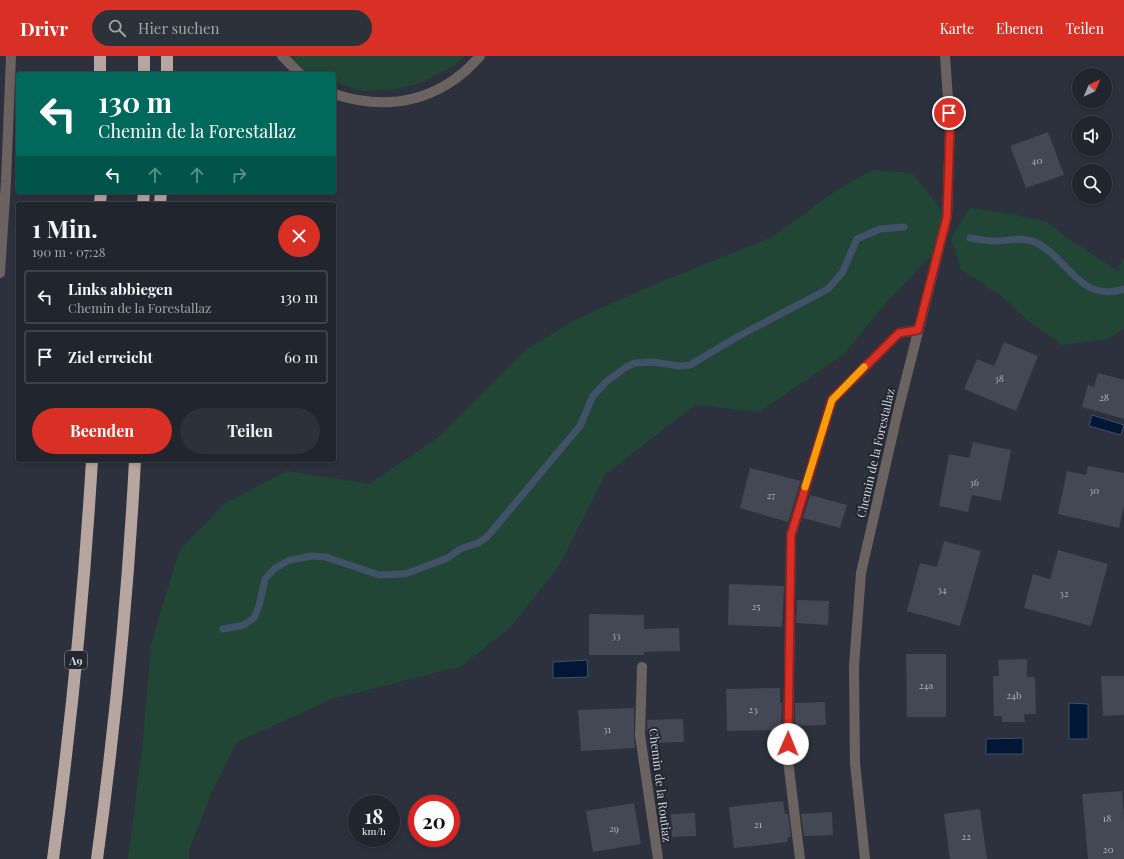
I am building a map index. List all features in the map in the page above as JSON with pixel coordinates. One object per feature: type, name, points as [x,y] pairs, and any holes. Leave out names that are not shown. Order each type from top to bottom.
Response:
[{"type":"highway","points":[[100,56],[100,72]]},
{"type":"highway","points":[[144,56],[144,72]]},
{"type":"highway","points":[[167,56],[167,72]]},
{"type":"highway","name":"A9","points":[[53,859],[71,709],[92,462]]},
{"type":"highway","points":[[97,859],[117,691],[135,462]]},
{"type":"street","points":[[0,273],[6,180],[11,56]]},
{"type":"street","points":[[282,56],[298,72]]},
{"type":"street","points":[[336,95],[366,102],[395,102],[412,99],[426,95],[454,79],[480,56]]},
{"type":"street","name":"Chemin de la Forestallaz","points":[[865,859],[855,762],[854,666],[861,573],[898,411],[947,217],[950,127],[945,56]]},
{"type":"street","points":[[800,859],[788,760],[791,535],[832,400],[899,333],[918,330]]},
{"type":"street","name":"Chemin de la Routiaz","points":[[642,667],[640,735],[658,859]]},
{"type":"green space","points":[[282,56],[464,56],[454,66],[420,83],[396,89],[362,91],[336,83],[336,72],[298,72]]},
{"type":"green space","points":[[873,170],[912,173],[947,217],[937,254],[926,261],[886,303],[844,354],[759,412],[695,405],[605,475],[559,566],[511,627],[462,666],[332,699],[237,742],[213,789],[189,850],[189,859],[128,859],[143,740],[151,644],[179,551],[224,504],[287,471],[369,484],[437,438],[524,351],[573,321],[646,288],[772,237],[838,189]]},
{"type":"green space","points":[[970,208],[1012,214],[1047,222],[1069,239],[1118,271],[1124,256],[1124,328],[1108,339],[1062,345],[1026,319],[1000,295],[961,270],[951,238]]},
{"type":"water","points":[[1092,415],[1124,425],[1121,435],[1089,426]]},
{"type":"water","points":[[587,660],[588,677],[553,678],[553,662]]},
{"type":"water","points":[[1069,703],[1088,704],[1088,739],[1069,739]]},
{"type":"water","points":[[1023,738],[1023,754],[986,754],[986,739]]},
{"type":"building","points":[[1048,132],[1064,175],[1026,188],[1010,146]]},
{"type":"building","points":[[1004,342],[1038,356],[1016,411],[964,389],[977,359],[994,366]]},
{"type":"building","points":[[1098,373],[1124,380],[1124,419],[1082,407],[1088,385],[1094,387]]},
{"type":"building","points":[[973,442],[1011,450],[1001,501],[972,495],[968,512],[939,506],[949,454],[969,458]]},
{"type":"building","points":[[1088,466],[1124,473],[1124,506],[1119,528],[1058,514],[1067,471],[1086,475]]},
{"type":"building","points":[[750,468],[801,481],[788,522],[740,508]]},
{"type":"building","points":[[810,495],[847,505],[840,528],[803,518]]},
{"type":"building","points":[[944,541],[981,551],[960,626],[907,611],[920,563],[937,567]]},
{"type":"building","points":[[1058,550],[1108,564],[1091,626],[1024,608],[1033,574],[1050,579]]},
{"type":"building","points":[[729,584],[784,586],[782,627],[728,625]]},
{"type":"building","points":[[797,600],[829,601],[828,625],[796,623]]},
{"type":"building","points":[[589,614],[644,615],[644,629],[679,628],[680,651],[644,652],[644,655],[589,655]]},
{"type":"building","points":[[906,654],[946,654],[946,717],[907,717]]},
{"type":"building","points":[[1027,659],[1027,677],[1035,677],[1036,714],[1024,714],[1025,722],[1002,722],[1002,716],[994,716],[993,676],[999,676],[998,660]]},
{"type":"building","points":[[1101,676],[1124,676],[1124,715],[1103,716]]},
{"type":"building","points":[[780,688],[780,703],[782,703],[781,730],[727,731],[726,689]]},
{"type":"building","points":[[825,702],[826,725],[795,726],[795,703]]},
{"type":"building","points":[[634,708],[635,748],[581,751],[578,710]]},
{"type":"building","points":[[683,719],[684,742],[648,743],[647,720]]},
{"type":"building","points":[[1122,791],[1124,818],[1124,859],[1088,859],[1082,794]]},
{"type":"building","points":[[783,801],[785,814],[788,814],[791,837],[787,837],[788,842],[734,848],[729,807]]},
{"type":"building","points":[[634,803],[641,844],[593,852],[586,811]]},
{"type":"building","points":[[980,809],[987,859],[950,859],[944,814]]},
{"type":"building","points":[[832,812],[833,835],[804,836],[801,814]]},
{"type":"building","points":[[695,813],[696,836],[672,837],[671,814]]},
{"type":"waterway","points":[[223,629],[244,625],[254,618],[259,606],[265,579],[275,568],[290,560],[312,556],[326,557],[379,575],[405,574],[448,558],[460,549],[478,543],[487,537],[580,426],[593,396],[606,382],[626,367],[635,363],[653,362],[679,366],[690,365],[737,337],[828,289],[842,273],[857,239],[880,229],[904,227]]},
{"type":"waterway","points":[[970,238],[991,241],[1021,239],[1032,241],[1048,250],[1085,285],[1096,290],[1109,292],[1124,289]]},
{"type":"slow traffic","points":[[805,487],[832,400],[864,367]]},
{"type":"route","points":[[788,744],[791,535],[832,400],[899,333],[918,330],[947,217],[950,127],[949,113]]}]
